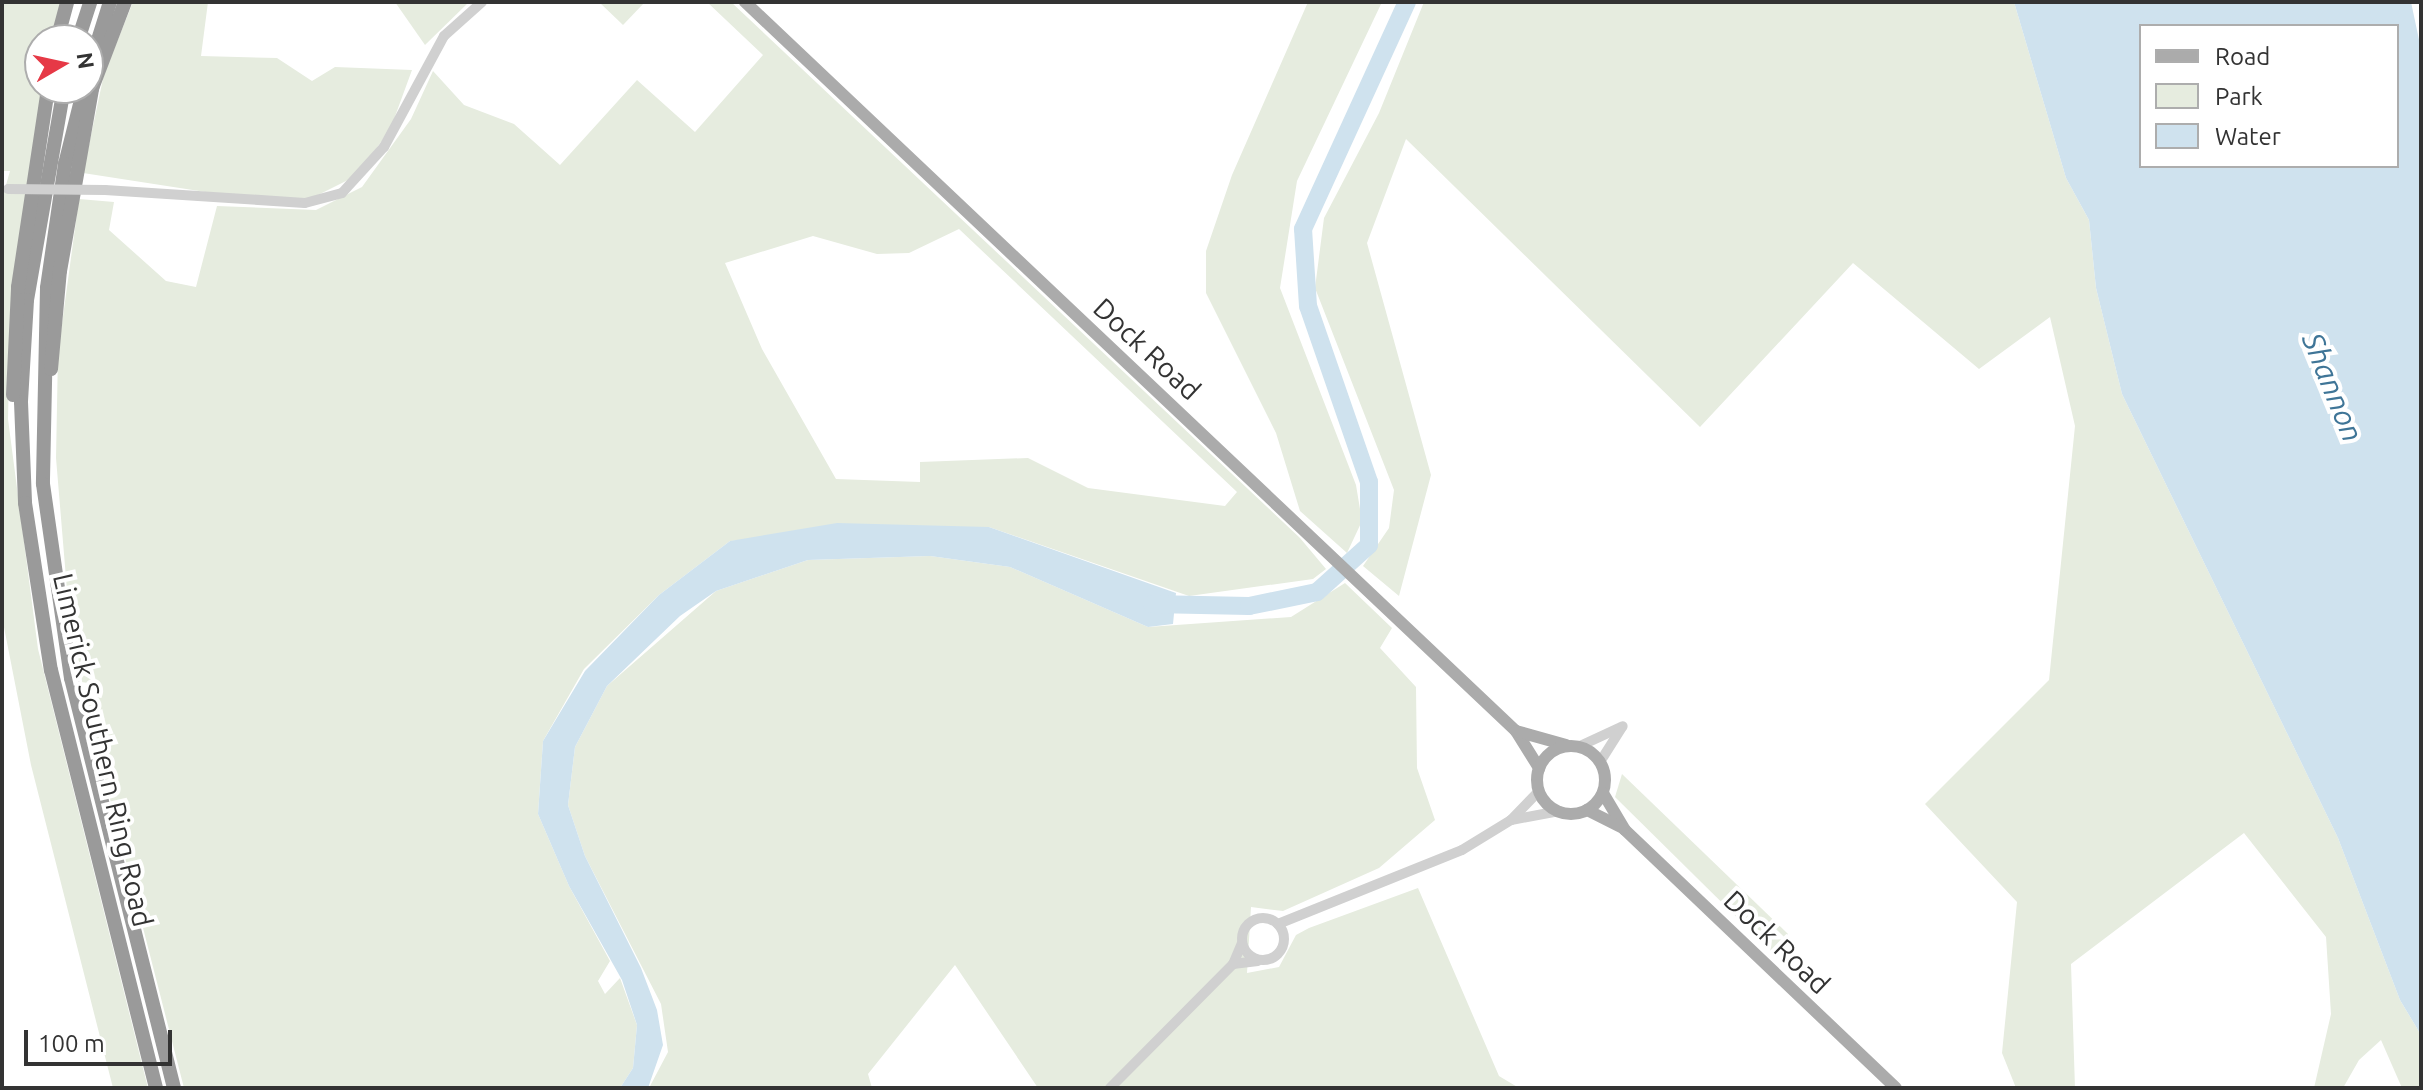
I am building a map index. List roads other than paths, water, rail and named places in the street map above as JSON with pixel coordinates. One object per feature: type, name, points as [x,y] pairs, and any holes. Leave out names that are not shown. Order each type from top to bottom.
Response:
[{"type":"highway","points":[[61,24],[67,2]]},
{"type":"highway","points":[[83,24],[90,2]]},
{"type":"highway","points":[[104,24],[110,2]]},
{"type":"highway","points":[[104,47],[125,2]]},
{"type":"highway","points":[[25,503],[16,463],[12,367],[18,287],[46,104]]},
{"type":"highway","name":"Limerick Southern Ring Road","points":[[61,104],[27,300],[21,402],[25,503],[51,670],[156,1088]]},
{"type":"highway","name":"Limerick Southern Ring Road","points":[[83,104],[55,223],[46,303],[42,454],[50,561],[65,648],[174,1088]]},
{"type":"highway","points":[[65,648],[49,467],[51,373],[60,271],[85,104]]},
{"type":"main road","name":"Dock Road","points":[[745,2],[1516,731],[1539,768]]},
{"type":"main road","name":"Dock Road","points":[[1516,731],[1573,746]]},
{"type":"main road","points":[[1573,746],[1600,762],[1603,793],[1587,810],[1559,811],[1539,791],[1539,768],[1549,753],[1573,746]]},
{"type":"main road","name":"Dock Road","points":[[1603,793],[1625,830],[1896,1088]]},
{"type":"main road","name":"Dock Road","points":[[1587,810],[1625,830]]},
{"type":"street","points":[[5,189],[105,190],[305,203],[342,193],[384,147],[444,36],[482,2]]},
{"type":"street","points":[[1573,746],[1623,726],[1600,762]]},
{"type":"street","points":[[1110,1088],[1233,964],[1246,928],[1255,920],[1278,924],[1462,850],[1511,820],[1539,791]]},
{"type":"street","points":[[1511,820],[1559,811]]},
{"type":"street","points":[[1233,964],[1260,961],[1280,953],[1285,937],[1302,915]]},
{"type":"street","points":[[1278,924],[1285,937]]},
{"type":"street","points":[[1242,943],[1248,955],[1260,961]]},
{"type":"water","name":"Shannon","points":[[2014,2],[2411,2],[2421,49],[2421,1035],[2400,1000],[2338,838],[2122,394],[2096,288],[2089,220],[2066,178]]},
{"type":"water","points":[[837,523],[989,527],[1176,593],[1173,624],[1148,627],[1010,567],[930,556],[808,560],[716,591],[680,616],[607,686],[575,747],[568,805],[585,856],[641,968],[657,1010],[663,1045],[648,1088],[620,1088],[633,1068],[637,1025],[622,980],[569,886],[538,814],[543,741],[585,671],[659,595],[730,541]]},
{"type":"waterway","points":[[1152,604],[1249,606],[1317,592],[1369,545],[1369,482],[1308,306],[1303,229],[1407,2]]}]
